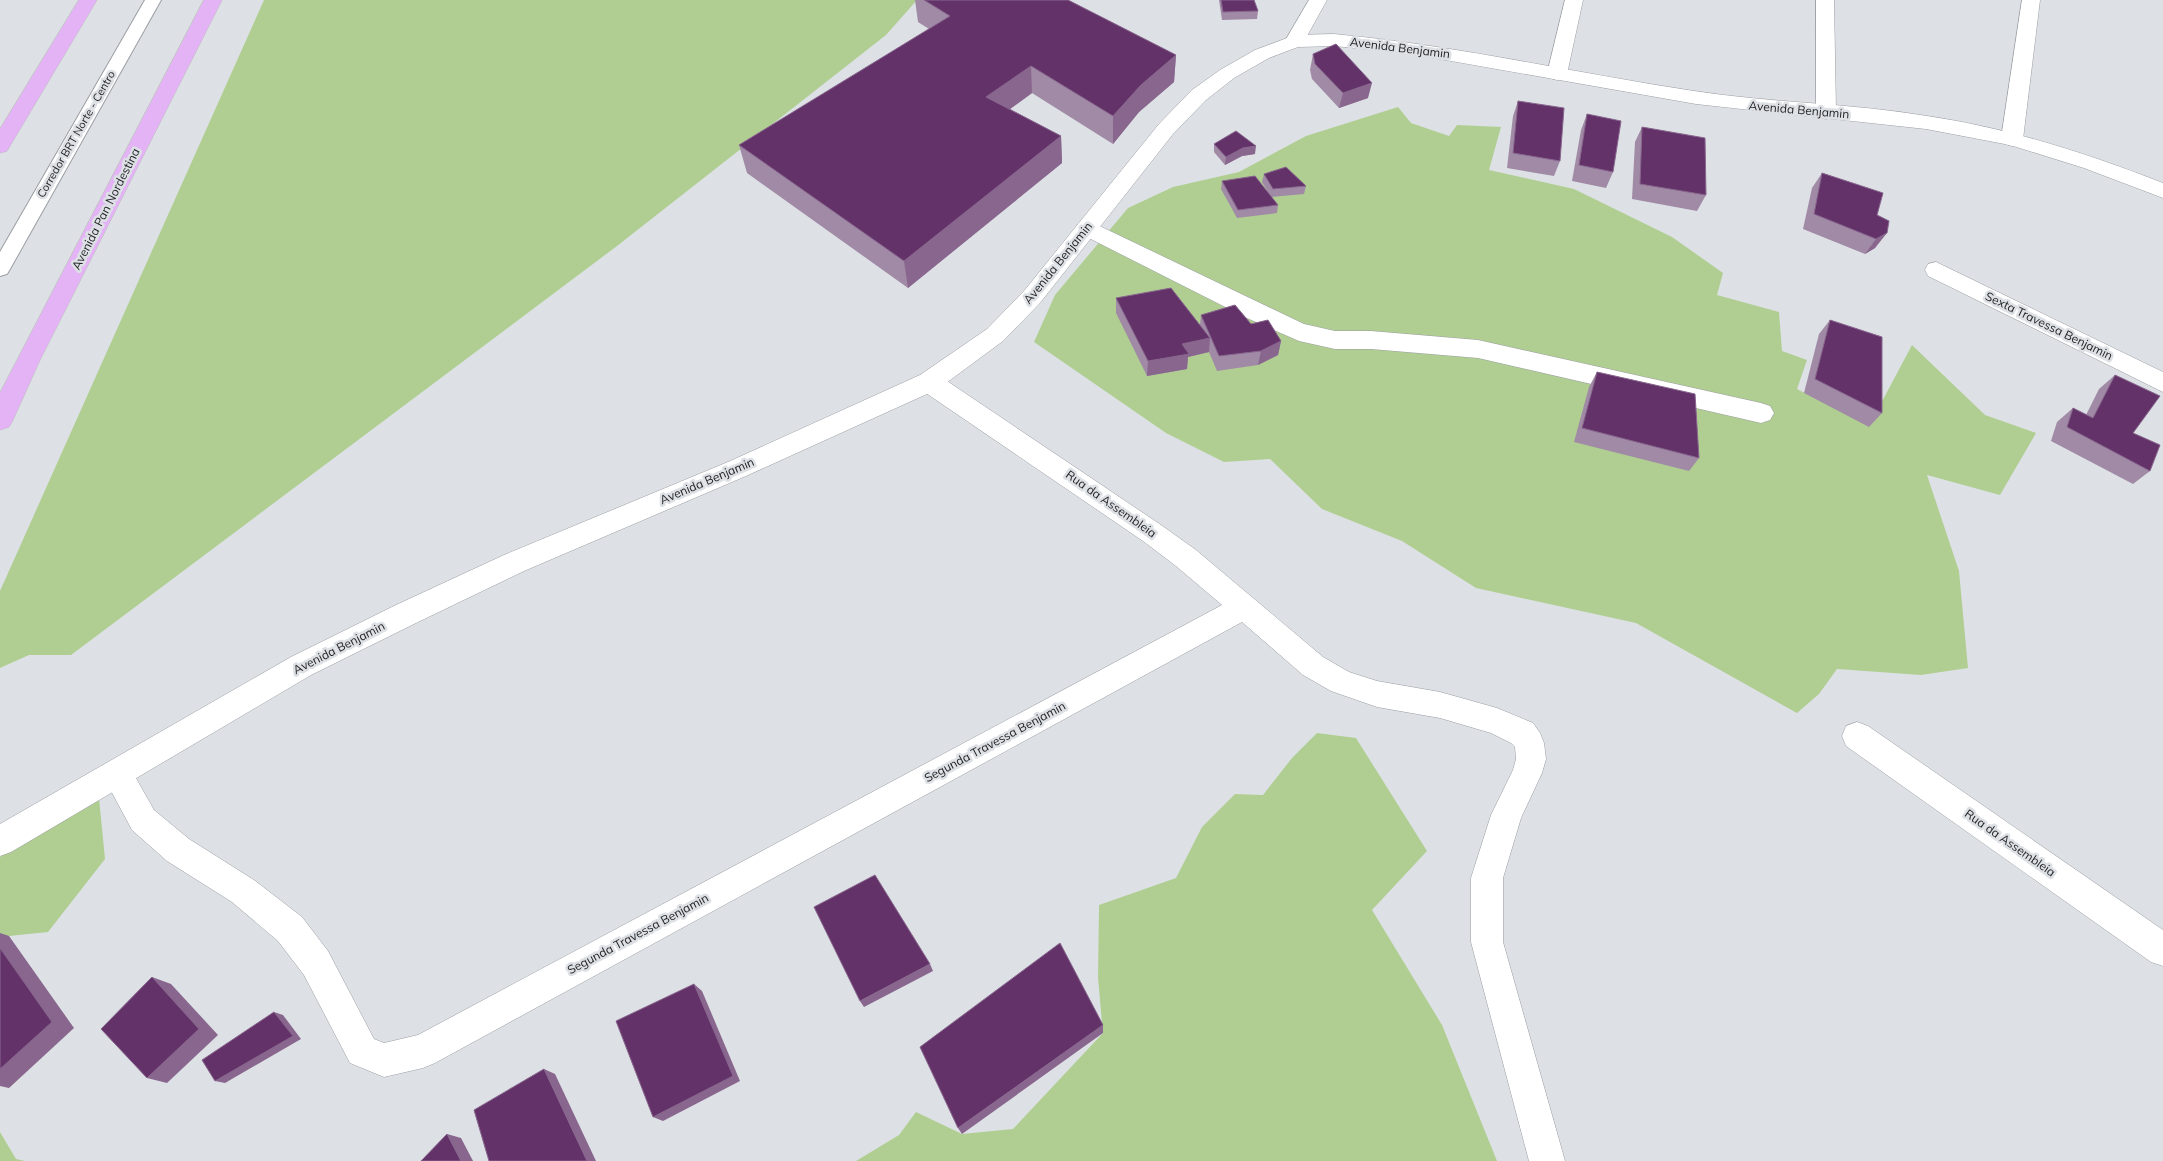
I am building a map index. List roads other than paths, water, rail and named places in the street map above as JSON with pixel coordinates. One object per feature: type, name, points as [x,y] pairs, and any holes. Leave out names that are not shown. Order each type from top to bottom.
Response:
[{"type":"highway","points":[[0,146],[88,0]]},
{"type":"highway","name":"Avenida Pan Nordestina","points":[[0,420],[28,360],[213,0]]},
{"type":"street","points":[[1295,41],[1318,0]]},
{"type":"street","points":[[1557,74],[1574,0]]},
{"type":"street","points":[[1825,0],[1826,112]]},
{"type":"street","points":[[2012,139],[2031,0]]},
{"type":"street","name":"Avenida Benjamin","points":[[0,841],[301,666],[406,614],[514,563],[728,473],[929,382],[995,335],[1032,297],[1166,129],[1200,95],[1227,74],[1262,54],[1295,41],[1334,40],[1400,46],[1696,98],[1926,122],[2012,139],[2092,163],[2163,191]]},
{"type":"street","points":[[1087,228],[1299,332],[1336,340],[1371,340],[1478,349],[1761,413]]},
{"type":"street","name":"Sexta Travessa Benjamin","points":[[1936,270],[2163,383]]},
{"type":"street","name":"Rua da Assembleia","points":[[929,382],[1186,558],[1313,666],[1341,682],[1377,694],[1440,705],[1497,721],[1522,733],[1529,743],[1531,759],[1527,773],[1506,814],[1487,878],[1487,942],[1547,1161]]},
{"type":"street","name":"Segunda Travessa Benjamin","points":[[117,774],[143,820],[178,850],[243,891],[290,929],[316,963],[362,1051],[384,1060],[423,1051],[1243,608]]},
{"type":"street","name":"Rua da Assembleia","points":[[1857,736],[2163,950]]},
{"type":"lane","name":"Corredor BRT Norte - Centro","points":[[0,269],[153,0]]}]
